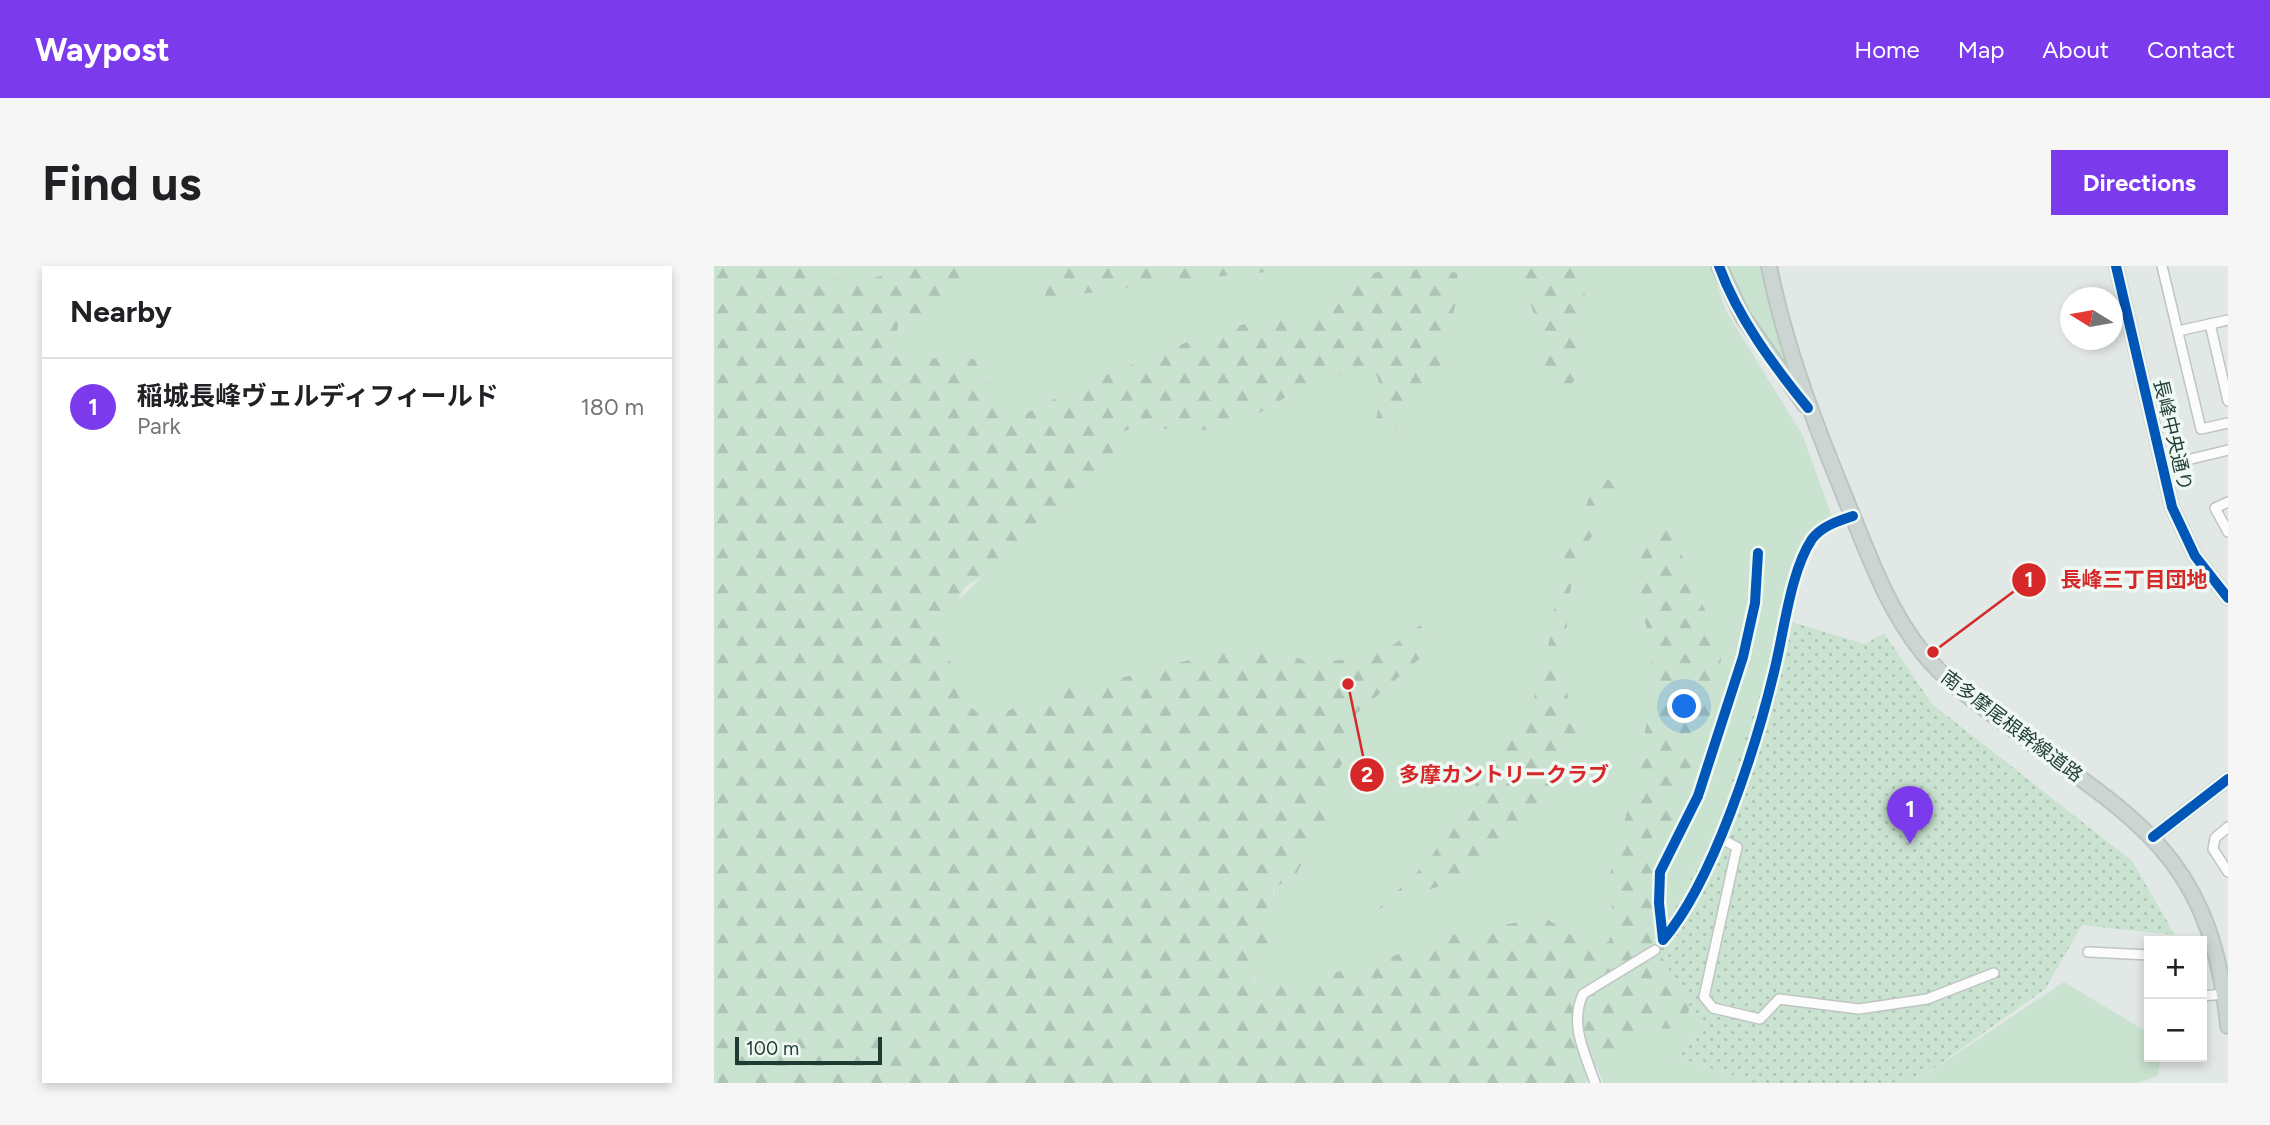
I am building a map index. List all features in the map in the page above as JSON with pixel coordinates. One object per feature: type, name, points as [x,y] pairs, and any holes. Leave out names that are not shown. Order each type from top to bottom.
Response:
[{"type":"main road","name":"南多摩尾根幹線道路","points":[[1719,266],[1743,317],[1785,380],[1808,408]]},
{"type":"main road","name":"南多摩尾根幹線道路","points":[[1769,266],[1808,408],[1890,604],[1924,655],[1965,694],[2120,806],[2153,837],[2191,888],[2207,922],[2219,957],[2228,1026]]},
{"type":"street","name":"長峰中央通り","points":[[2116,266],[2172,508],[2185,539],[2206,573],[2228,598]]},
{"type":"street","points":[[2162,266],[2201,429],[2228,423]]},
{"type":"street","points":[[2178,331],[2228,320]]},
{"type":"street","points":[[2210,324],[2228,401]]},
{"type":"street","points":[[2162,466],[2228,450]]},
{"type":"street","points":[[2228,502],[2215,508],[2228,531]]},
{"type":"street","points":[[1758,553],[1755,603],[1742,657],[1698,796],[1660,872],[1659,903],[1663,940],[1686,909],[1719,838],[1758,731],[1792,594],[1807,548],[1824,528],[1853,516]]},
{"type":"street","points":[[2153,837],[2228,779]]},
{"type":"street","points":[[2228,827],[2215,838],[2213,849],[2228,872]]},
{"type":"street","points":[[1719,838],[1737,847],[1704,997],[1713,1008],[1760,1019],[1779,999],[1859,1009],[1927,999],[1994,973]]},
{"type":"street","points":[[1595,1083],[1577,1031],[1580,999],[1592,986],[1645,959],[1655,950]]},
{"type":"street","points":[[2088,951],[2144,956]]},
{"type":"street","points":[[2207,996],[2225,994]]},
{"type":"green space","points":[[714,266],[800,266],[802,271],[864,280],[888,273],[897,266],[971,266],[940,313],[899,321],[894,345],[911,358],[974,359],[999,403],[1021,416],[1077,387],[1207,334],[1280,315],[1315,319],[1347,277],[1403,270],[1457,273],[1459,289],[1442,363],[1388,438],[1374,433],[1381,390],[1377,376],[1357,377],[1322,372],[1274,404],[1242,421],[1206,430],[1185,431],[1148,426],[1122,432],[1117,459],[1061,504],[1042,528],[1007,559],[964,588],[950,617],[944,641],[962,702],[985,717],[1005,712],[1063,687],[1135,675],[1222,651],[1273,649],[1289,652],[1309,664],[1364,657],[1393,645],[1422,624],[1433,622],[1437,629],[1425,654],[1356,714],[1343,761],[1322,803],[1328,822],[1324,833],[1306,854],[1297,873],[1273,889],[1269,937],[1253,982],[1272,987],[1377,963],[1436,938],[1544,917],[1596,951],[1609,941],[1613,923],[1610,875],[1633,790],[1652,697],[1651,646],[1632,568],[1635,545],[1651,523],[1673,531],[1694,588],[1722,644],[1718,693],[1668,836],[1657,855],[1651,883],[1655,915],[1693,942],[1700,957],[1685,1028],[1646,1029],[1605,1057],[1585,1083],[714,1083]]},
{"type":"green space","points":[[756,266],[1711,266],[1726,311],[1802,434],[1833,519],[1820,525],[1810,535],[1718,828],[1655,945],[1702,1028],[1674,1056],[1757,1083],[1603,1083],[1589,1043],[1251,997],[1275,888],[1354,712],[982,728],[902,656],[1049,510]]},
{"type":"green space","points":[[1053,266],[1296,266],[1287,270],[1191,279],[1044,299]]},
{"type":"green space","points":[[1519,266],[1590,266],[1585,283],[1581,372],[1565,393],[1545,386],[1541,338]]},
{"type":"green space","points":[[1724,266],[1766,266],[1797,374],[1789,377],[1755,325]]},
{"type":"green space","points":[[1597,479],[1625,482],[1573,567],[1562,672],[1579,744],[1526,822],[1482,870],[1378,909],[1429,861],[1480,777],[1529,717],[1550,638],[1561,565]]},
{"type":"green space","points":[[1781,619],[1865,644],[1884,633],[1932,704],[2132,861],[2175,935],[2082,925],[2045,989],[1919,1079],[1889,1083],[1757,1083],[1673,1056],[1702,1028],[1655,945],[1718,828]]},
{"type":"green space","points":[[2064,982],[2144,1030],[2144,1062],[2160,1062],[2158,1076],[2137,1083],[1889,1083],[1919,1079]]},
{"type":"cycle path","points":[[1719,266],[1736,304],[1758,340],[1808,408]]},
{"type":"cycle path","points":[[2116,266],[2172,507],[2195,556],[2228,598]]},
{"type":"cycle path","points":[[1758,553],[1755,603],[1743,657],[1698,796],[1660,872],[1659,903],[1663,940],[1699,884],[1744,774],[1766,703],[1788,603],[1804,553],[1812,539],[1821,531],[1853,516]]},
{"type":"cycle path","points":[[2153,837],[2228,779]]},
{"type":"place","name":"長峰三丁目団地","points":[[1933,652]]},
{"type":"place","name":"多摩カントリークラブ","points":[[1348,684]]},
{"type":"place","name":"稲城長峰ヴェルディフィールド","points":[[1910,844]]}]
